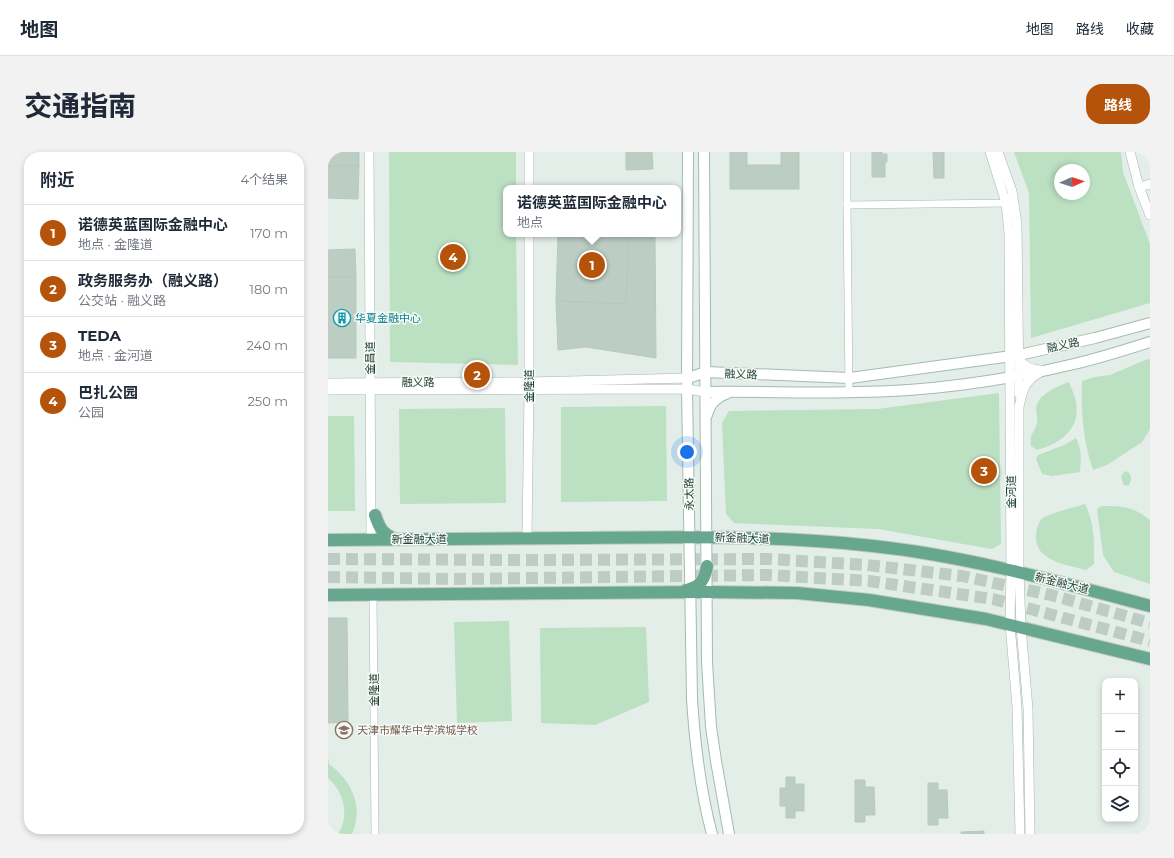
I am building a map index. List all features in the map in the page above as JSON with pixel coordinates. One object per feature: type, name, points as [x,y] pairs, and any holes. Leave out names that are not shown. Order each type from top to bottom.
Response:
[{"type":"main road","name":"永太路","points":[[688,152],[687,389],[689,537],[687,591],[695,742],[705,807],[712,834]]},
{"type":"main road","name":"永太路","points":[[704,152],[707,662],[711,727],[729,834]]},
{"type":"main road","name":"融义路","points":[[688,378],[706,372],[850,378],[1016,357],[1150,323]]},
{"type":"main road","name":"融义路","points":[[706,392],[849,392],[910,390],[1014,376],[1046,370],[1086,361],[1150,342]]},
{"type":"main road","points":[[706,422],[708,409],[717,398],[734,392]]},
{"type":"main road","points":[[375,514],[381,531],[387,536],[396,539]]},
{"type":"main road","name":"新金融大道","points":[[328,540],[707,537],[815,540],[875,546],[995,566],[1150,606]]},
{"type":"main road","points":[[687,591],[701,583],[707,566]]},
{"type":"main road","points":[[328,595],[687,591],[797,593],[869,600],[1015,626],[1150,659]]},
{"type":"street","name":"金昌道","points":[[369,152],[370,386],[373,539]]},
{"type":"street","name":"金昌道","points":[[370,386],[373,372],[372,152]]},
{"type":"street","points":[[529,152],[529,185]]},
{"type":"street","points":[[847,152],[849,392]]},
{"type":"street","name":"金河道","points":[[990,152],[1010,204],[1018,231],[1016,357],[1014,376],[1015,626],[1020,834]]},
{"type":"street","name":"金河道","points":[[998,152],[1008,179],[1010,204],[1010,335],[1016,357]]},
{"type":"street","points":[[1130,152],[1139,187],[1150,216]]},
{"type":"street","points":[[1139,187],[1150,184]]},
{"type":"street","points":[[847,205],[1010,204]]},
{"type":"street","name":"金隆道","points":[[526,539],[529,386],[529,237]]},
{"type":"street","points":[[1016,357],[1025,366],[1032,369],[1046,370]]},
{"type":"street","points":[[1015,571],[1019,407],[1024,387],[1027,382],[1034,375],[1046,370]]},
{"type":"street","name":"金河道","points":[[1014,376],[1019,407]]},
{"type":"street","name":"融义路","points":[[529,386],[688,378]]},
{"type":"street","name":"融义路","points":[[328,383],[354,386],[529,386],[687,389],[706,392]]},
{"type":"street","name":"融义路","points":[[328,390],[354,386]]},
{"type":"street","points":[[370,386],[374,405],[375,514],[373,539]]},
{"type":"street","name":"金隆道","points":[[373,594],[375,834]]},
{"type":"street","name":"金河道","points":[[1015,626],[1028,709],[1030,834]]},
{"type":"green space","points":[[389,152],[516,152],[516,185],[503,185],[503,237],[516,237],[518,365],[390,362]]},
{"type":"green space","points":[[1014,152],[1121,152],[1123,172],[1150,244],[1150,303],[1031,338],[1029,193]]},
{"type":"green space","points":[[1150,359],[1150,429],[1142,442],[1107,465],[1093,470],[1083,426],[1082,381],[1094,377],[1110,375]]},
{"type":"green space","points":[[1069,382],[1074,394],[1077,412],[1072,427],[1067,434],[1054,444],[1037,450],[1031,446],[1031,439],[1037,424],[1036,408],[1038,403],[1040,399],[1049,391]]},
{"type":"green space","points":[[999,393],[1001,544],[992,549],[878,529],[734,523],[726,514],[722,423],[729,411],[877,409]]},
{"type":"green space","points":[[666,406],[667,501],[561,502],[561,407]]},
{"type":"green space","points":[[505,408],[506,503],[400,504],[399,409]]},
{"type":"green space","points":[[328,416],[354,416],[355,511],[328,511]]},
{"type":"green space","points":[[1076,438],[1081,458],[1080,472],[1052,476],[1042,474],[1036,459],[1038,455],[1064,445]]},
{"type":"green space","points":[[1125,471],[1129,473],[1131,478],[1129,485],[1126,486],[1123,484],[1121,476]]},
{"type":"green space","points":[[1085,504],[1091,519],[1094,548],[1094,564],[1086,570],[1061,564],[1046,556],[1040,550],[1037,543],[1036,534],[1041,519],[1057,512]]},
{"type":"green space","points":[[1101,506],[1115,506],[1132,509],[1150,520],[1150,584],[1114,572],[1103,555],[1097,509]]},
{"type":"green space","points":[[509,621],[512,721],[457,723],[454,622]]},
{"type":"green space","points":[[646,627],[649,702],[595,725],[541,723],[540,628]]},
{"type":"green space","points":[[328,757],[329,764],[344,778],[354,795],[357,814],[352,834],[338,834],[344,819],[344,804],[338,790],[328,778]]},
{"type":"building","points":[[328,152],[359,152],[359,166],[328,166]]},
{"type":"building","points":[[626,152],[652,152],[653,169],[626,170]]},
{"type":"building","points":[[730,152],[747,152],[747,165],[781,165],[781,152],[799,152],[799,189],[730,189]]},
{"type":"building","points":[[872,152],[882,152],[882,154],[887,154],[887,162],[885,162],[885,177],[872,177]]},
{"type":"building","points":[[933,152],[944,152],[944,178],[934,178]]},
{"type":"building","points":[[328,166],[359,166],[358,199],[328,198]]},
{"type":"building","points":[[558,237],[629,237],[626,304],[556,301]]},
{"type":"building","points":[[629,237],[655,237],[656,358],[586,347],[558,350],[556,301],[626,304]]},
{"type":"building","points":[[355,249],[356,277],[328,277],[328,250]]},
{"type":"building","name":"华夏金融中心","points":[[328,277],[356,277],[356,358],[328,358]]},
{"type":"building","points":[[328,618],[347,618],[348,722],[328,723]]},
{"type":"building","points":[[786,777],[795,777],[795,784],[804,784],[804,811],[795,811],[795,818],[786,818],[786,806],[780,806],[780,788],[786,788]]},
{"type":"building","points":[[855,780],[865,780],[865,787],[874,787],[875,815],[865,815],[865,822],[855,822]]},
{"type":"building","points":[[928,783],[938,783],[938,790],[947,790],[948,818],[938,818],[938,825],[928,825]]},
{"type":"building","points":[[984,831],[984,834],[961,834],[961,832]]},
{"type":"tunnel","points":[[328,559],[768,559],[867,565],[962,576],[1051,595],[1150,623]]},
{"type":"tunnel","points":[[328,577],[456,579],[768,575],[869,581],[993,599],[1150,641]]},
{"type":"place","name":"巴扎公园","points":[[453,257]]},
{"type":"place","name":"诺德英蓝国际金融中心","points":[[592,265]]},
{"type":"place","name":"华夏金融中心","points":[[342,318]]},
{"type":"place","name":"政务服务办（融义路）","points":[[477,375]]},
{"type":"place","name":"TEDA","points":[[984,471]]},
{"type":"place","name":"天津市耀华中学滨城学校","points":[[344,730]]}]
